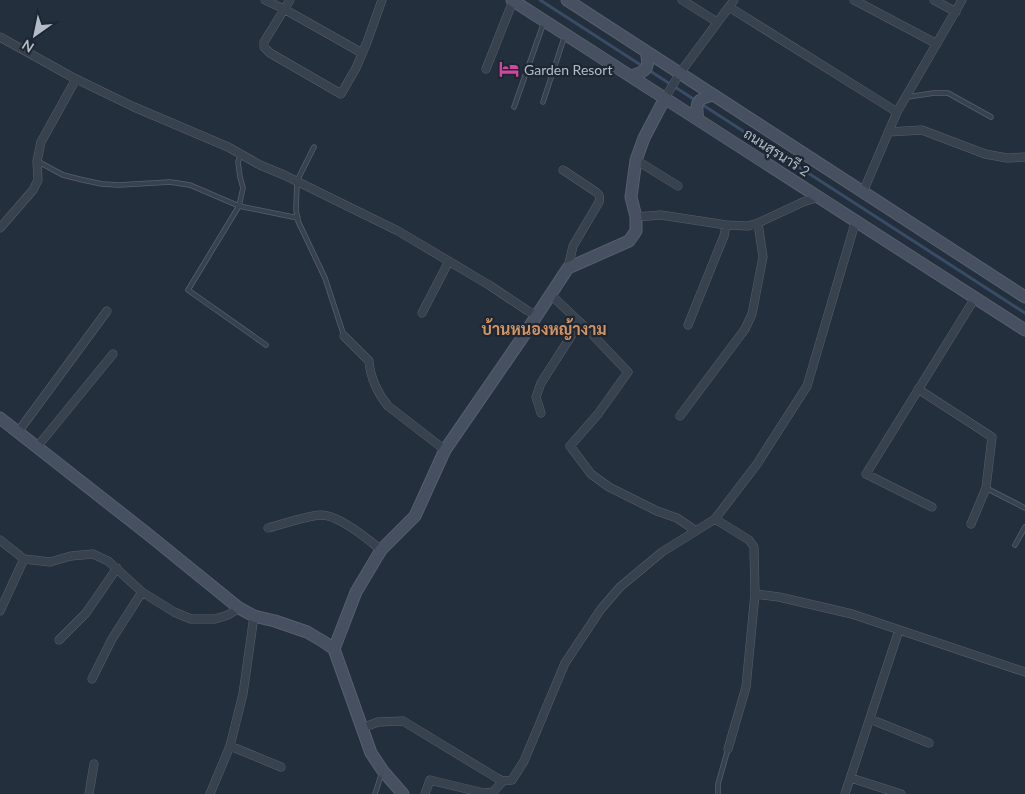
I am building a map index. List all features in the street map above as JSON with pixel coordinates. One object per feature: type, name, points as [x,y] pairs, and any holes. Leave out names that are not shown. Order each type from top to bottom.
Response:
[{"type":"street","points":[[265,0],[362,53]]},
{"type":"street","points":[[290,0],[264,42],[264,47],[270,53],[341,94],[356,68],[382,0]]},
{"type":"street","points":[[486,69],[513,0]]},
{"type":"street","name":"ถนนสุรนารี 2","points":[[513,0],[565,34],[667,95],[819,197],[1025,330]]},
{"type":"street","name":"ถนนสุรนารี 2","points":[[567,0],[678,76],[863,192],[1025,297]]},
{"type":"street","points":[[682,0],[717,22]]},
{"type":"street","points":[[854,0],[937,44]]},
{"type":"street","points":[[934,0],[956,12]]},
{"type":"street","points":[[863,192],[897,112],[962,0]]},
{"type":"street","points":[[568,268],[629,241],[636,231],[636,217],[631,197],[636,160],[644,138],[678,76],[731,3],[897,112]]},
{"type":"street","points":[[0,37],[76,79],[134,107],[221,144],[260,165],[391,227],[537,315]]},
{"type":"street","points":[[635,75],[644,71],[647,67],[647,55]]},
{"type":"street","points":[[0,228],[33,190],[38,180],[37,161],[41,142],[76,79]]},
{"type":"street","points":[[697,115],[696,106],[698,102],[709,96]]},
{"type":"street","points":[[888,132],[922,130],[986,154],[1008,158],[1025,157]]},
{"type":"street","points":[[636,160],[678,186]]},
{"type":"street","points":[[334,649],[356,592],[382,550],[415,516],[445,450],[568,268],[573,246],[599,202],[600,195],[563,170]]},
{"type":"street","points":[[636,217],[661,216],[726,225],[748,226],[819,197]]},
{"type":"street","points":[[362,728],[378,722],[403,721],[503,781],[512,780],[524,761],[564,663],[601,609],[620,587],[662,552],[715,519],[757,464],[807,386],[856,220]]},
{"type":"street","points":[[680,416],[745,329],[752,314],[763,257],[758,223]]},
{"type":"street","points":[[688,325],[724,236],[726,225]]},
{"type":"street","points":[[422,313],[449,261]]},
{"type":"street","points":[[550,294],[628,372],[598,414],[570,446],[591,474],[609,487],[656,511],[677,518],[696,531]]},
{"type":"street","points":[[932,508],[866,474],[975,298]]},
{"type":"street","points":[[18,432],[107,311]]},
{"type":"street","points":[[541,413],[536,397],[538,390],[546,374],[580,322]]},
{"type":"street","points":[[344,336],[369,361],[370,371],[388,406],[445,450]]},
{"type":"street","points":[[37,447],[113,354]]},
{"type":"street","points":[[918,389],[992,437],[986,488],[971,524]]},
{"type":"street","points":[[0,418],[149,535],[238,608],[254,616],[307,632],[334,649],[371,753],[383,771],[403,794]]},
{"type":"street","points":[[268,528],[321,515],[327,516],[340,521],[358,532],[382,550]]},
{"type":"street","points":[[715,519],[749,540],[754,547],[755,594],[746,687],[728,749]]},
{"type":"street","points":[[0,540],[24,558],[50,562],[71,556],[93,554],[108,561],[142,592],[174,612],[191,619],[215,619],[228,615],[238,608]]},
{"type":"street","points":[[0,610],[24,558]]},
{"type":"street","points":[[60,640],[86,613],[117,568]]},
{"type":"street","points":[[92,679],[112,639],[142,592]]},
{"type":"street","points":[[755,594],[779,597],[852,614],[1025,672]]},
{"type":"street","points":[[210,794],[230,746],[242,694],[254,616]]},
{"type":"street","points":[[845,794],[899,630]]},
{"type":"street","points":[[870,719],[929,743]]},
{"type":"street","points":[[230,746],[282,767]]},
{"type":"street","points":[[89,794],[94,764]]},
{"type":"street","points":[[851,778],[901,794]]},
{"type":"street","points":[[425,794],[430,780],[484,793],[493,792],[503,781]]},
{"type":"lane","points":[[514,107],[544,20]]},
{"type":"lane","points":[[543,102],[565,34]]},
{"type":"lane","points":[[906,96],[948,93],[991,116]]},
{"type":"lane","points":[[314,147],[297,181],[296,210],[298,221],[325,278],[344,336]]},
{"type":"lane","points":[[241,154],[238,162],[243,188],[239,206],[188,290],[266,345]]},
{"type":"lane","points":[[37,161],[63,174],[102,184],[170,182],[190,185],[239,206],[298,218]]},
{"type":"lane","points":[[986,488],[1025,508]]},
{"type":"lane","points":[[1015,545],[1025,527]]},
{"type":"lane","points":[[718,794],[718,784],[728,749]]},
{"type":"lane","points":[[375,794],[383,771]]},
{"type":"waterway","points":[[540,0],[1025,313]]},
{"type":"place","name":"Garden Resort","points":[[509,69]]},
{"type":"district","name":"บ้านหนองหญ้างาม","points":[[544,328]]}]
